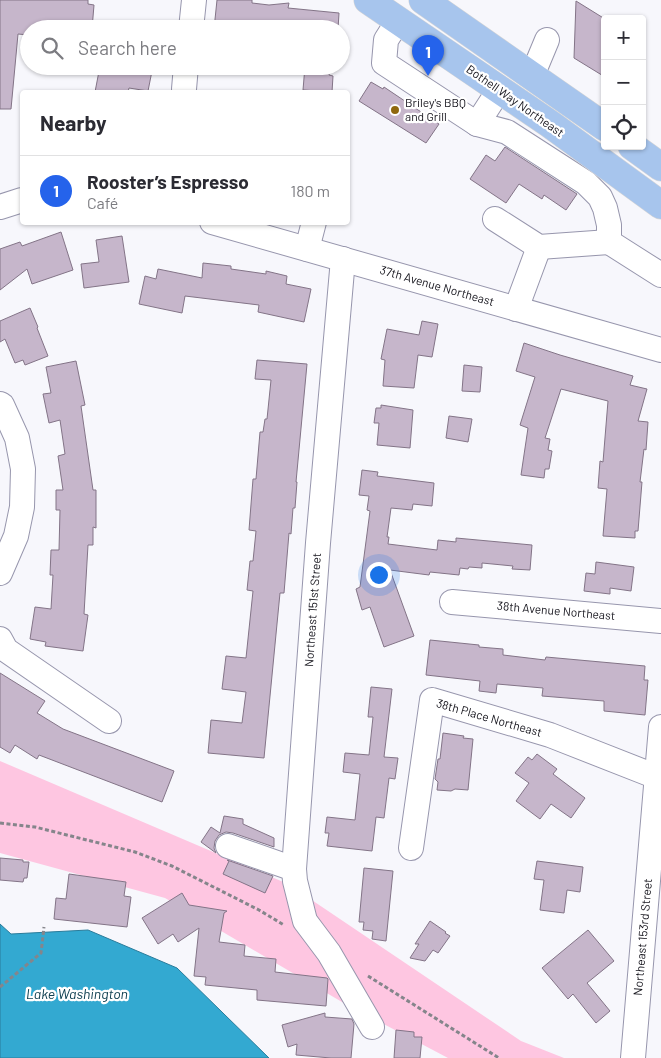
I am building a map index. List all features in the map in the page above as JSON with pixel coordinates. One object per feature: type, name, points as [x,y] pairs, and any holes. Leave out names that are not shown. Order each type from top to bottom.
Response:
[{"type":"main road","name":"Bothell Way Northeast","points":[[368,0],[550,124],[661,205]]},
{"type":"main road","points":[[424,0],[601,124]]},
{"type":"main road","points":[[638,150],[661,167]]},
{"type":"street","points":[[192,20],[194,0]]},
{"type":"street","points":[[398,21],[386,40],[384,63],[477,124],[507,132],[586,183],[600,197],[606,208],[609,242]]},
{"type":"street","points":[[532,76],[547,40]]},
{"type":"street","points":[[477,124],[500,90]]},
{"type":"street","points":[[0,208],[20,201]]},
{"type":"street","points":[[496,219],[539,248],[609,242],[661,275]]},
{"type":"street","name":"37th Avenue Northeast","points":[[223,225],[661,350]]},
{"type":"street","points":[[307,249],[313,225]]},
{"type":"street","points":[[516,309],[539,248]]},
{"type":"street","name":"Northeast 151st Street","points":[[343,259],[318,543],[294,869],[295,881],[305,921],[329,952],[372,1027]]},
{"type":"street","points":[[0,404],[17,438],[23,469],[22,507],[16,536],[0,573]]},
{"type":"street","name":"38th Avenue Northeast","points":[[452,602],[661,621]]},
{"type":"street","points":[[0,640],[6,650],[109,721]]},
{"type":"street","name":"38th Place Northeast","points":[[410,848],[432,700],[550,735],[657,777]]},
{"type":"street","name":"Northeast 153rd Street","points":[[633,1058],[661,727]]},
{"type":"street","points":[[228,846],[294,869]]},
{"type":"path","points":[[0,823],[35,827],[135,852],[172,866],[259,910],[284,926]]},
{"type":"path","points":[[0,987],[41,953],[44,927]]},
{"type":"path","points":[[361,972],[499,1058]]},
{"type":"shaded area","points":[[0,761],[288,884],[521,1041],[564,1058],[448,1058],[342,1002],[165,898],[0,853]]},
{"type":"water","name":"Lake Washington","points":[[0,924],[11,934],[88,930],[177,968],[269,1058],[0,1058]]},
{"type":"building","points":[[0,0],[88,0],[88,4],[94,5],[93,20],[20,20],[11,109],[0,109]]},
{"type":"building","points":[[217,0],[252,0],[252,3],[269,5],[289,3],[288,8],[339,13],[339,20],[215,20]]},
{"type":"building","points":[[576,1],[601,17],[601,75],[574,58]]},
{"type":"building","points":[[98,75],[151,75],[148,90],[129,88],[128,90],[95,90]]},
{"type":"building","points":[[304,75],[333,76],[332,90],[303,90]]},
{"type":"building","name":"Briley's BBQ and Grill","points":[[371,82],[383,89],[384,87],[439,124],[426,143],[359,101]]},
{"type":"building","points":[[505,147],[577,194],[566,210],[544,195],[542,199],[519,184],[506,203],[470,179],[486,155],[495,161]]},
{"type":"building","points":[[61,232],[73,270],[32,284],[27,269],[0,290],[0,249],[20,242],[22,246]]},
{"type":"building","points":[[122,236],[129,282],[84,288],[81,264],[99,262],[96,240]]},
{"type":"building","points":[[203,263],[231,266],[231,269],[266,274],[266,271],[287,276],[286,284],[311,289],[304,322],[258,312],[259,305],[185,296],[182,313],[139,304],[145,276],[156,279],[158,269],[202,278]]},
{"type":"building","points":[[30,308],[48,356],[25,365],[23,360],[15,363],[5,339],[0,342],[0,321]]},
{"type":"building","points":[[422,321],[438,324],[432,357],[418,355],[414,388],[383,386],[385,360],[381,359],[387,329],[419,335]]},
{"type":"building","points":[[524,343],[633,376],[630,385],[647,389],[638,421],[648,422],[646,450],[644,449],[640,482],[642,482],[638,531],[635,531],[635,538],[603,536],[607,489],[598,488],[600,461],[603,462],[608,401],[561,389],[545,438],[550,439],[548,450],[552,451],[549,469],[545,469],[544,478],[521,475],[528,428],[520,425],[535,377],[516,371]]},
{"type":"building","points":[[257,360],[307,364],[295,508],[293,508],[291,534],[289,533],[284,593],[280,593],[264,758],[208,753],[211,720],[242,723],[246,692],[222,689],[226,656],[246,658],[253,591],[247,590],[250,561],[253,561],[256,531],[249,530],[253,479],[256,479],[260,432],[263,432],[265,419],[267,419],[271,380],[255,379]]},
{"type":"building","points":[[76,361],[85,405],[81,406],[93,490],[96,490],[96,528],[93,527],[93,545],[88,545],[84,614],[88,615],[83,651],[45,646],[46,642],[30,639],[35,607],[51,609],[53,575],[50,575],[51,550],[59,550],[60,510],[56,510],[56,490],[63,490],[58,456],[65,454],[60,420],[49,423],[43,394],[51,393],[46,367]]},
{"type":"building","points":[[464,365],[482,367],[480,392],[462,391]]},
{"type":"building","points":[[381,405],[413,410],[410,448],[377,445],[379,423],[374,423],[376,408],[381,408]]},
{"type":"building","points":[[449,416],[472,419],[468,442],[446,438]]},
{"type":"building","points":[[362,470],[378,472],[377,476],[434,483],[432,506],[413,504],[412,510],[391,508],[387,537],[389,537],[388,544],[437,550],[438,540],[456,542],[456,538],[532,545],[530,570],[512,569],[513,566],[482,563],[482,568],[460,568],[459,575],[430,572],[429,575],[390,570],[414,636],[384,647],[370,607],[362,610],[356,589],[360,587],[370,511],[367,510],[369,496],[359,495]]},
{"type":"building","points":[[596,562],[634,567],[631,591],[610,588],[610,594],[584,591],[586,573],[595,574]]},
{"type":"building","points":[[430,640],[503,649],[503,655],[545,660],[546,657],[645,666],[644,680],[648,680],[645,715],[604,711],[604,701],[542,696],[543,688],[497,684],[496,693],[479,691],[480,681],[426,675]]},
{"type":"building","points":[[0,673],[45,701],[37,713],[63,729],[174,771],[162,802],[39,755],[37,759],[15,745],[10,753],[0,747]]},
{"type":"building","points":[[371,687],[392,689],[384,757],[398,758],[395,779],[389,778],[384,818],[376,817],[372,851],[327,846],[329,833],[325,833],[327,817],[355,820],[360,774],[343,772],[345,753],[369,755],[373,717],[368,717]]},
{"type":"building","points":[[443,733],[473,739],[468,790],[437,790],[438,782],[435,779]]},
{"type":"building","points":[[537,754],[557,769],[553,774],[585,798],[571,818],[551,804],[540,819],[516,801],[529,783],[515,773],[528,757],[532,760]]},
{"type":"building","points":[[224,816],[243,819],[243,824],[274,838],[274,847],[226,832],[219,835],[215,841],[214,848],[216,853],[201,842],[211,827],[220,833]]},
{"type":"building","points":[[0,858],[29,862],[27,878],[24,878],[23,882],[0,880]]},
{"type":"building","points":[[227,860],[273,876],[265,893],[223,874],[229,861]]},
{"type":"building","points":[[537,861],[583,867],[580,892],[567,890],[564,913],[540,910],[544,880],[534,879]]},
{"type":"building","points":[[364,868],[393,871],[386,941],[372,939],[373,931],[363,930],[364,922],[359,922]]},
{"type":"building","points":[[69,874],[126,882],[124,896],[131,897],[127,927],[54,919],[56,898],[66,899]]},
{"type":"building","points":[[182,893],[189,905],[227,911],[224,913],[219,942],[245,945],[244,956],[276,959],[275,972],[327,978],[326,1006],[257,1000],[257,990],[205,985],[206,977],[194,976],[199,928],[178,942],[173,934],[158,944],[142,918]]},
{"type":"building","points":[[430,921],[450,936],[438,953],[433,950],[425,961],[410,958],[419,944],[415,944]]},
{"type":"building","points":[[588,930],[614,961],[587,983],[610,1011],[596,1023],[573,994],[568,999],[542,968]]},
{"type":"building","points":[[325,1013],[325,1017],[352,1019],[354,1024],[351,1058],[296,1055],[297,1044],[288,1047],[282,1025]]},
{"type":"building","points":[[396,1030],[414,1032],[414,1037],[422,1037],[420,1058],[394,1058]]},
{"type":"place","name":"Rooster’s Espresso","points":[[428,76]]},
{"type":"place","name":"Briley's BBQ and Grill","points":[[395,110]]}]
